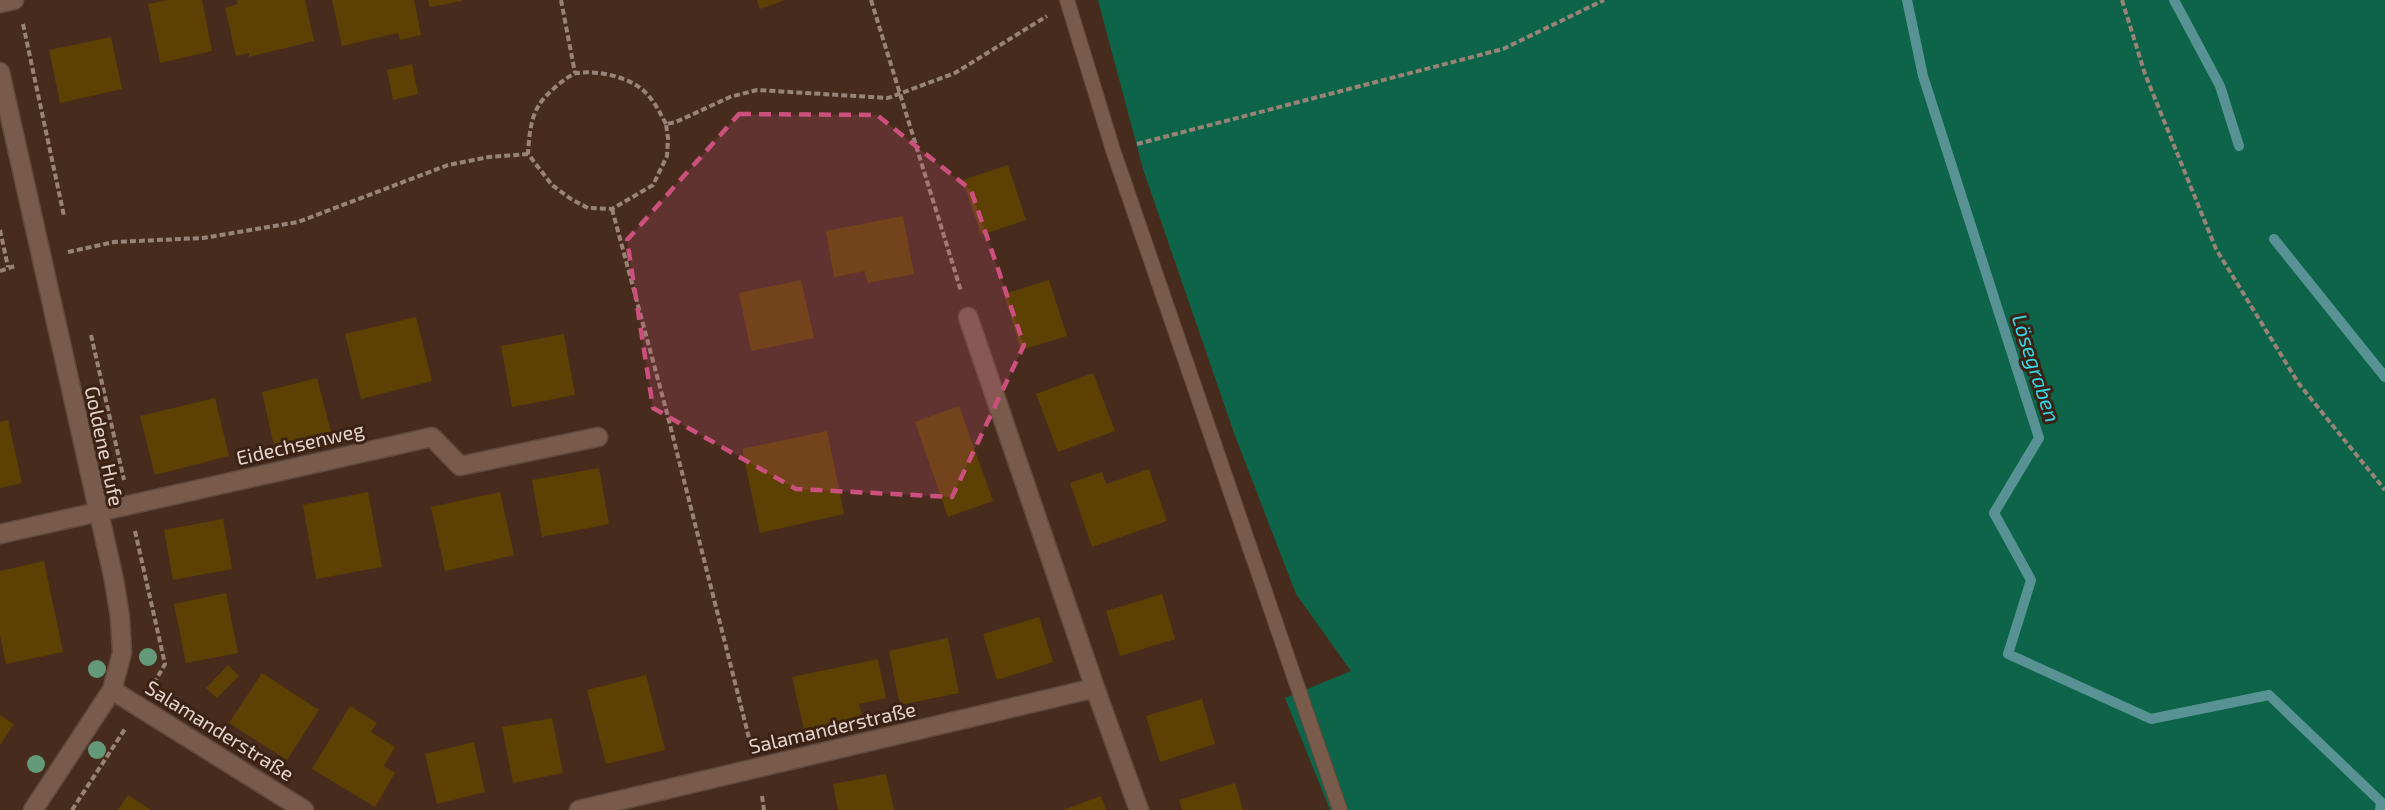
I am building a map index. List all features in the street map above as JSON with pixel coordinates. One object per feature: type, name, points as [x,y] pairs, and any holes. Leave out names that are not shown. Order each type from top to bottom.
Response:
[{"type":"street","points":[[0,3],[14,0]]},
{"type":"street","name":"Goldene Hufe","points":[[0,72],[120,617],[122,653],[112,690],[33,810]]},
{"type":"street","points":[[968,317],[1139,810]]},
{"type":"street","name":"Eidechsenweg","points":[[0,534],[432,437],[460,466],[598,437]]},
{"type":"street","name":"Salamanderstraße","points":[[579,810],[1095,688]]},
{"type":"street","name":"Salamanderstraße","points":[[112,690],[304,810]]},
{"type":"lane","points":[[1068,2],[1113,150],[1340,810]]},
{"type":"path","points":[[561,0],[575,73]]},
{"type":"path","points":[[871,0],[968,317]]},
{"type":"path","points":[[1113,150],[1503,50],[1605,0]]},
{"type":"path","points":[[2122,0],[2145,74],[2216,249],[2299,384],[2385,490]]},
{"type":"path","points":[[666,124],[676,122],[730,97],[757,90],[888,99],[955,73],[1068,2]]},
{"type":"path","points":[[575,73],[623,78],[645,91],[657,106],[666,124],[667,156],[653,185],[612,209],[588,208],[571,199],[552,185],[528,154],[529,133],[538,106],[556,87],[575,73]]},
{"type":"path","points":[[0,271],[8,267],[114,242],[203,238],[298,222],[448,165],[528,154]]},
{"type":"path","points":[[612,209],[670,424],[757,768],[764,810]]},
{"type":"path","points":[[0,230],[8,267]]},
{"type":"highlighted area","points":[[739,114],[877,115],[971,190],[1024,345],[952,497],[796,489],[653,408],[627,240]]},
{"type":"green space","points":[[1098,0],[2385,0],[2385,810],[1330,810],[1285,698],[1351,671],[1296,594],[1234,433],[1143,169]]},
{"type":"building","points":[[167,0],[202,0],[212,51],[160,63],[148,4]]},
{"type":"building","points":[[237,0],[305,0],[314,41],[249,57],[249,53],[236,56],[225,8],[238,4]]},
{"type":"building","points":[[332,0],[414,0],[421,35],[400,40],[398,33],[342,46]]},
{"type":"building","points":[[428,0],[462,0],[462,1],[430,7]]},
{"type":"building","points":[[757,0],[785,0],[760,9]]},
{"type":"building","points":[[111,37],[122,89],[60,103],[49,50]]},
{"type":"building","points":[[412,64],[418,94],[393,100],[387,70]]},
{"type":"building","points":[[1008,165],[1026,220],[981,235],[963,180]]},
{"type":"building","points":[[903,216],[914,274],[868,283],[865,271],[834,277],[826,231]]},
{"type":"building","points":[[801,280],[814,338],[751,351],[739,293]]},
{"type":"building","points":[[1049,280],[1067,336],[1021,350],[1004,294]]},
{"type":"building","points":[[416,317],[432,381],[361,399],[345,334]]},
{"type":"building","points":[[564,334],[575,395],[512,407],[501,346]]},
{"type":"building","points":[[1093,373],[1115,431],[1058,452],[1036,394]]},
{"type":"building","points":[[317,378],[331,432],[274,446],[262,392]]},
{"type":"building","points":[[215,398],[229,456],[155,475],[140,416]]},
{"type":"building","points":[[959,406],[993,501],[948,517],[915,422]]},
{"type":"building","points":[[8,420],[22,483],[0,488],[0,422]]},
{"type":"building","points":[[827,431],[844,514],[760,533],[742,449]]},
{"type":"building","points":[[599,468],[609,524],[542,537],[532,480]]},
{"type":"building","points":[[1149,469],[1167,521],[1092,547],[1070,483],[1102,472],[1106,484]]},
{"type":"building","points":[[368,492],[382,567],[316,579],[303,505]]},
{"type":"building","points":[[500,492],[514,555],[445,571],[431,507]]},
{"type":"building","points":[[223,519],[232,569],[173,580],[164,530]]},
{"type":"building","points":[[44,561],[63,652],[6,664],[0,636],[0,571]]},
{"type":"building","points":[[226,593],[238,653],[186,663],[174,604]]},
{"type":"building","points":[[1162,594],[1175,639],[1120,656],[1106,611]]},
{"type":"building","points":[[1039,617],[1053,662],[997,680],[983,634]]},
{"type":"building","points":[[948,638],[959,693],[900,705],[889,651]]},
{"type":"building","points":[[878,659],[886,698],[859,704],[863,721],[805,734],[792,677]]},
{"type":"building","points":[[228,665],[239,676],[217,698],[206,688]]},
{"type":"building","points":[[262,673],[319,710],[287,760],[229,723]]},
{"type":"building","points":[[646,675],[665,750],[606,764],[587,690]]},
{"type":"building","points":[[1202,699],[1215,744],[1160,762],[1146,716]]},
{"type":"building","points":[[350,706],[377,723],[371,732],[395,747],[384,766],[395,773],[375,807],[312,769]]},
{"type":"building","points":[[0,715],[14,724],[0,745]]},
{"type":"building","points":[[552,718],[563,773],[513,783],[502,727]]},
{"type":"building","points":[[474,742],[485,792],[437,804],[425,754]]},
{"type":"building","points":[[886,774],[894,810],[838,810],[833,784]]},
{"type":"building","points":[[1235,783],[1243,810],[1182,810],[1179,800]]},
{"type":"building","points":[[128,795],[151,810],[118,810]]},
{"type":"building","points":[[1101,796],[1106,810],[1063,810]]},
{"type":"waterway","name":"Lösegraben","points":[[1907,0],[1923,76],[2039,438],[1994,513],[2031,580],[2008,654],[2151,719],[2269,695],[2381,802],[2380,810]]},
{"type":"waterway","points":[[2174,0],[2220,86],[2239,146]]},
{"type":"waterway","points":[[2274,239],[2385,377]]}]
